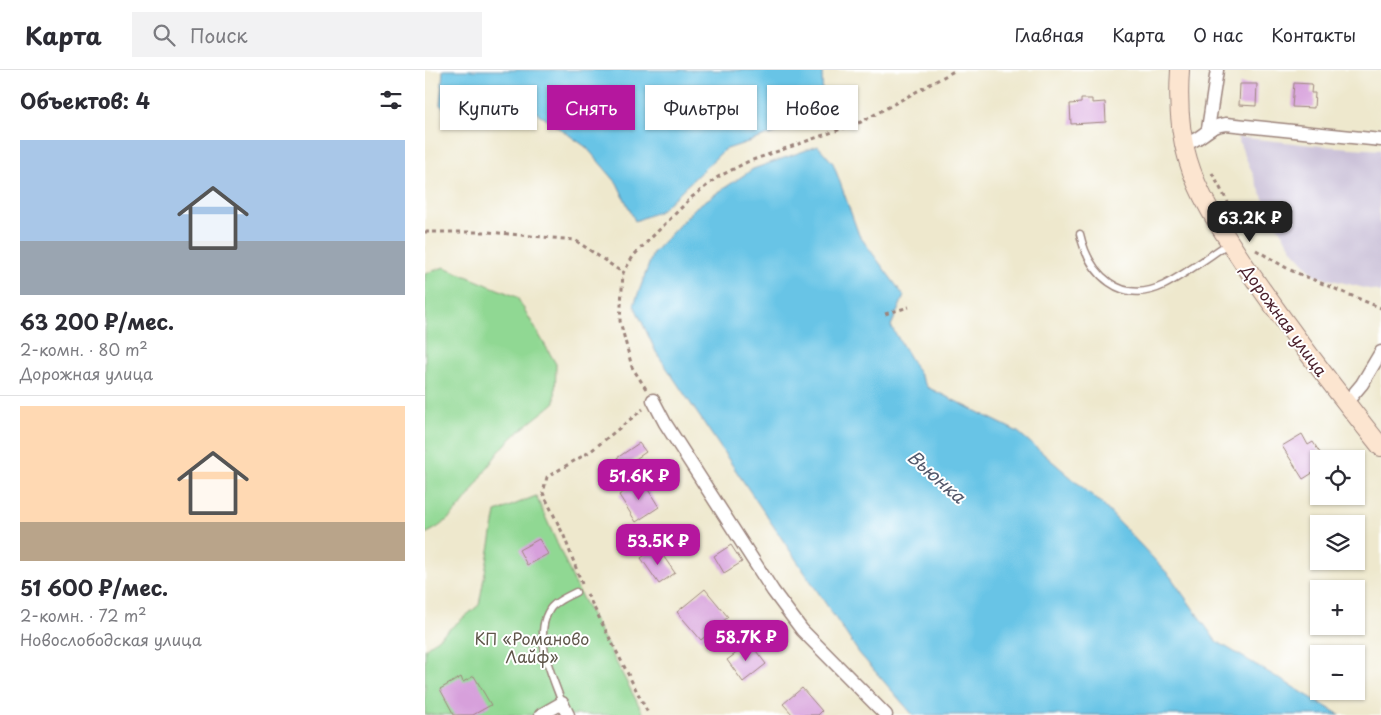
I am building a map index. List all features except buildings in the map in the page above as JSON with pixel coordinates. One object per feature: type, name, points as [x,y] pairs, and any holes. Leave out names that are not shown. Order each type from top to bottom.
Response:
[{"type":"main road","name":"Дорожная улица","points":[[1180,70],[1179,95],[1184,144],[1201,192],[1230,242],[1283,320],[1381,446]]},
{"type":"street","points":[[1208,129],[1217,70]]},
{"type":"street","points":[[1184,144],[1200,139],[1208,129],[1216,125],[1243,125],[1381,140]]},
{"type":"street","points":[[1346,403],[1362,384],[1381,352]]},
{"type":"street","points":[[653,400],[665,423],[773,591],[802,630],[886,715]]},
{"type":"street","points":[[541,715],[562,703],[567,715]]},
{"type":"lane","points":[[1080,234],[1087,259],[1101,278],[1121,288],[1137,290],[1149,290],[1164,285],[1230,242]]},
{"type":"lane","points":[[562,703],[549,666],[543,632],[550,608],[576,592]]},
{"type":"path","points":[[649,715],[578,576],[564,536],[543,493],[547,477],[591,452],[653,400],[633,367],[620,321],[623,272],[634,255],[692,197],[718,177],[747,162],[861,122],[956,70]]},
{"type":"path","points":[[1209,169],[1240,226]]},
{"type":"path","points":[[425,232],[489,232],[575,240],[623,272]]},
{"type":"path","points":[[1251,242],[1261,258]]},
{"type":"path","points":[[1256,250],[1290,270],[1381,308]]},
{"type":"path","points":[[885,314],[909,307]]},
{"type":"shaded area","points":[[1237,137],[1381,150],[1379,223],[1381,224],[1381,292],[1316,276],[1294,252],[1271,217]]},
{"type":"green space","points":[[444,267],[517,297],[556,364],[555,402],[503,447],[460,507],[438,527],[425,534],[425,274]]},
{"type":"green space","name":"КП «Романово Лайф»","points":[[536,496],[578,590],[644,715],[425,715],[425,649],[479,605],[496,512]]},
{"type":"water","points":[[443,70],[822,70],[822,85],[767,85],[767,130],[784,130],[724,150],[660,211],[635,221],[617,183],[586,147],[562,130],[635,130],[635,85],[547,85],[547,120],[537,113],[537,85],[442,85]]},
{"type":"water","name":"Вьюнка","points":[[818,146],[833,163],[859,235],[904,296],[891,326],[927,387],[1018,432],[1102,504],[1170,576],[1216,641],[1310,697],[1310,700],[1315,700],[1340,715],[913,715],[859,653],[656,352],[634,305],[653,253],[696,207],[753,169]]}]
